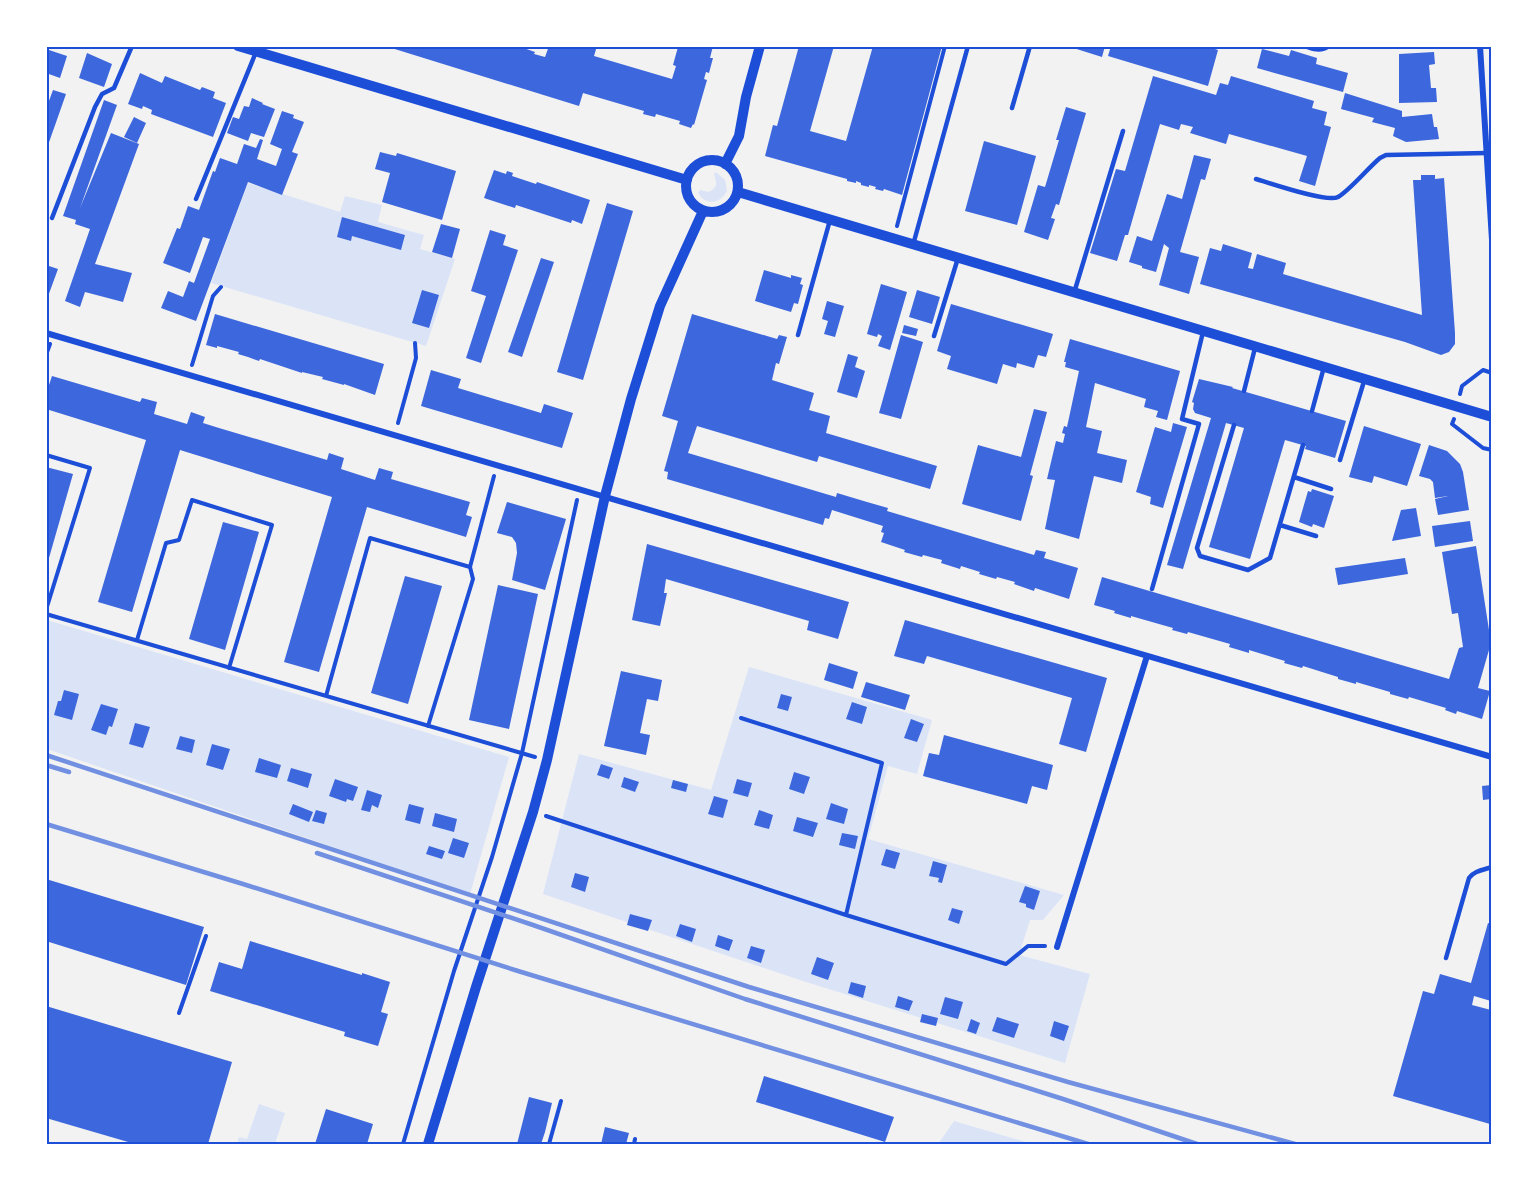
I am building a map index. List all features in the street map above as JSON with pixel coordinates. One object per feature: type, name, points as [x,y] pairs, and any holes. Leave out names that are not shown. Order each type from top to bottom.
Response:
[{"type":"street","points":[[238,46],[687,180]]},
{"type":"street","points":[[725,164],[739,136],[746,97],[760,46]]},
{"type":"street","points":[[1480,46],[1491,240]]},
{"type":"street","points":[[715,160],[725,164],[737,177],[738,192],[726,209],[717,212],[703,211],[689,198],[686,189],[687,180],[694,167],[704,161],[715,160]]},
{"type":"street","points":[[738,192],[1491,417]]},
{"type":"street","points":[[428,1144],[533,812],[547,760],[605,496],[631,399],[660,306],[703,211]]},
{"type":"street","points":[[46,333],[1491,757]]},
{"type":"street","points":[[1057,947],[1147,656]]},
{"type":"lane","points":[[52,218],[94,107],[102,94],[114,88],[132,46]]},
{"type":"lane","points":[[913,245],[968,46]]},
{"type":"lane","points":[[1012,108],[1029,46]]},
{"type":"lane","points":[[1304,46],[1317,50],[1326,49],[1329,46]]},
{"type":"lane","points":[[196,199],[256,52]]},
{"type":"lane","points":[[1074,293],[1123,131]]},
{"type":"lane","points":[[1256,179],[1333,199],[1344,193],[1380,158],[1386,155],[1486,153]]},
{"type":"lane","points":[[798,335],[830,220]]},
{"type":"lane","points":[[934,336],[958,258]]},
{"type":"lane","points":[[1152,589],[1199,424],[1182,419],[1203,332]]},
{"type":"lane","points":[[1244,391],[1256,347]]},
{"type":"lane","points":[[1312,411],[1324,367]]},
{"type":"lane","points":[[1340,460],[1365,378]]},
{"type":"lane","points":[[1234,425],[1197,548],[1200,556],[1248,570],[1270,558],[1303,445]]},
{"type":"lane","points":[[1294,477],[1331,489]]},
{"type":"lane","points":[[1280,525],[1316,536]]},
{"type":"lane","points":[[1446,958],[1469,878],[1471,874],[1491,867]]},
{"type":"path","points":[[894,239],[945,46]]},
{"type":"path","points":[[900,194],[904,199]]},
{"type":"path","points":[[189,374],[213,296],[221,287]]},
{"type":"path","points":[[400,417],[416,358],[415,343]]},
{"type":"path","points":[[1460,396],[1462,386],[1483,370],[1491,373]]},
{"type":"path","points":[[1454,417],[1452,424],[1483,448],[1491,450]]},
{"type":"path","points":[[46,455],[90,468],[46,612],[229,668],[547,760]]},
{"type":"path","points":[[428,726],[473,579],[470,567],[497,465]]},
{"type":"path","points":[[403,1144],[522,753],[580,489]]},
{"type":"path","points":[[136,640],[166,543],[179,540],[192,500],[272,525],[229,668]]},
{"type":"path","points":[[326,696],[370,538],[470,567]]},
{"type":"path","points":[[741,718],[882,763],[846,915]]},
{"type":"path","points":[[533,812],[846,915],[1006,964],[1028,946],[1057,947]]},
{"type":"path","points":[[179,1013],[206,936]]},
{"type":"path","points":[[549,1144],[561,1101]]},
{"type":"shaded area","points":[[716,172],[725,180],[727,191],[721,199],[709,202],[698,193],[700,190],[709,192],[714,188]]},
{"type":"shaded area","points":[[248,183],[340,212],[345,196],[382,205],[378,222],[424,235],[420,249],[455,259],[426,346],[211,283]]},
{"type":"shaded area","points":[[47,620],[509,757],[470,894],[47,749]]},
{"type":"shaded area","points":[[749,667],[932,720],[917,774],[888,766],[868,839],[1064,895],[1043,920],[1030,920],[1019,955],[1090,974],[1065,1063],[803,981],[543,894],[579,754],[711,790]]},
{"type":"shaded area","points":[[259,1104],[285,1113],[275,1144],[237,1144],[239,1137],[247,1139]]},
{"type":"shaded area","points":[[954,1121],[1033,1144],[938,1144]]},
{"type":"building","points":[[385,46],[518,46],[545,57],[549,46],[597,46],[594,56],[672,79],[678,47],[713,46],[710,58],[713,58],[709,73],[706,72],[704,79],[707,80],[694,125],[691,128],[679,124],[680,121],[656,114],[655,117],[643,114],[644,111],[583,93],[579,106]]},
{"type":"building","points":[[799,46],[834,46],[810,131],[846,141],[873,46],[942,46],[902,195],[765,156],[773,125],[777,126]]},
{"type":"building","points":[[1067,46],[1105,46],[1102,57]]},
{"type":"building","points":[[1111,46],[1206,46],[1218,50],[1208,86],[1108,56]]},
{"type":"building","points":[[46,49],[67,56],[60,78],[46,73]]},
{"type":"building","points":[[1262,49],[1289,56],[1291,50],[1317,58],[1316,64],[1348,73],[1343,92],[1257,68]]},
{"type":"building","points":[[1434,52],[1435,64],[1429,65],[1431,88],[1436,88],[1437,102],[1399,103],[1399,54]]},
{"type":"building","points":[[87,53],[112,64],[104,87],[79,78]]},
{"type":"building","points":[[140,73],[162,83],[165,76],[200,90],[202,87],[215,92],[213,98],[226,103],[213,137],[151,114],[152,110],[143,106],[142,109],[128,104]]},
{"type":"building","points":[[1153,76],[1216,95],[1220,83],[1228,85],[1231,76],[1314,101],[1312,108],[1327,112],[1324,125],[1331,127],[1315,186],[1299,181],[1307,156],[1229,134],[1226,144],[1190,133],[1193,127],[1181,124],[1179,130],[1160,124],[1128,235],[1125,235],[1117,261],[1090,253],[1116,169],[1125,171]]},
{"type":"building","points":[[53,90],[66,94],[47,148],[46,109]]},
{"type":"building","points":[[1345,93],[1402,111],[1402,117],[1432,114],[1439,139],[1406,142],[1393,136],[1395,128],[1372,122],[1374,118],[1341,109]]},
{"type":"building","points":[[252,98],[275,109],[264,137],[251,133],[248,141],[227,133],[233,117],[239,119],[244,106],[249,107]]},
{"type":"building","points":[[104,100],[117,105],[80,208],[111,133],[139,144],[95,264],[132,273],[123,302],[85,292],[80,307],[65,301],[90,229],[75,224],[76,220],[63,216]]},
{"type":"building","points":[[1066,107],[1086,113],[1059,205],[1056,204],[1051,218],[1055,219],[1048,240],[1024,232],[1038,185],[1045,187]]},
{"type":"building","points":[[282,111],[304,122],[292,152],[298,154],[282,195],[248,182],[196,321],[161,308],[168,291],[183,297],[189,281],[194,283],[210,239],[203,237],[190,273],[163,263],[177,228],[180,229],[188,206],[199,210],[220,158],[237,164],[244,144],[256,148],[260,139],[263,140],[257,159],[276,166],[282,149],[270,144]]},
{"type":"building","points":[[134,117],[146,123],[137,143],[124,137]]},
{"type":"building","points":[[984,141],[1036,156],[1017,225],[965,211]]},
{"type":"building","points":[[380,152],[396,156],[397,153],[456,171],[442,220],[382,202],[390,173],[375,169]]},
{"type":"building","points":[[1194,155],[1211,159],[1205,180],[1201,179],[1180,252],[1199,257],[1189,294],[1159,285],[1169,248],[1164,244],[1156,272],[1129,262],[1137,236],[1152,241],[1167,194],[1182,199]]},
{"type":"building","points":[[494,170],[506,174],[507,171],[513,173],[512,176],[590,200],[582,224],[572,220],[571,223],[516,205],[515,208],[484,198]]},
{"type":"building","points":[[1421,175],[1435,175],[1435,179],[1444,178],[1455,333],[1455,344],[1449,352],[1441,355],[1405,342],[1200,284],[1210,248],[1221,251],[1223,244],[1252,253],[1248,268],[1253,269],[1257,254],[1286,263],[1283,274],[1422,315],[1413,180],[1421,180]]},
{"type":"building","points":[[607,203],[633,211],[583,380],[557,372]]},
{"type":"building","points":[[342,217],[405,235],[401,250],[352,236],[351,241],[337,237]]},
{"type":"building","points":[[441,224],[460,229],[452,258],[432,252]]},
{"type":"building","points":[[490,230],[506,235],[503,245],[518,250],[481,363],[466,358],[486,296],[471,291]]},
{"type":"building","points":[[541,258],[554,262],[522,357],[508,352]]},
{"type":"building","points":[[46,265],[58,269],[47,299],[46,299]]},
{"type":"building","points":[[764,270],[791,278],[791,275],[802,278],[800,284],[803,285],[798,304],[794,303],[791,312],[755,301]]},
{"type":"building","points":[[881,284],[907,292],[890,350],[878,346],[882,336],[867,334]]},
{"type":"building","points":[[422,290],[439,295],[429,328],[412,323]]},
{"type":"building","points":[[917,290],[940,297],[932,324],[909,317]]},
{"type":"building","points":[[827,301],[844,306],[835,337],[824,334],[828,321],[822,319]]},
{"type":"building","points":[[951,304],[1053,334],[1046,357],[1038,355],[1034,368],[1017,363],[1016,368],[1003,364],[997,384],[947,369],[951,356],[937,351]]},
{"type":"building","points":[[215,314],[384,364],[375,395],[322,379],[323,377],[302,373],[260,359],[259,361],[238,354],[239,352],[206,345]]},
{"type":"building","points":[[692,314],[777,339],[779,335],[787,337],[779,364],[776,363],[772,380],[814,393],[809,410],[830,416],[826,433],[937,466],[930,489],[819,456],[817,462],[697,426],[688,453],[836,497],[837,493],[888,508],[887,511],[1034,555],[1036,550],[1046,552],[1044,558],[1078,568],[1069,599],[1035,588],[1034,591],[1014,584],[1015,582],[979,574],[980,572],[961,566],[960,569],[941,563],[942,560],[904,552],[905,550],[881,542],[884,533],[881,532],[883,526],[832,510],[829,519],[825,518],[823,525],[667,479],[668,472],[664,471],[678,421],[662,416]]},
{"type":"building","points":[[904,325],[918,329],[916,336],[902,333]]},
{"type":"building","points":[[901,335],[923,342],[901,419],[879,413]]},
{"type":"building","points":[[1070,339],[1180,371],[1167,420],[1156,417],[1158,411],[1144,407],[1146,399],[1095,383],[1086,427],[1102,431],[1097,453],[1127,460],[1122,483],[1094,476],[1079,539],[1045,529],[1055,480],[1047,479],[1056,441],[1063,443],[1065,434],[1062,433],[1064,426],[1067,427],[1079,371],[1065,367],[1066,362],[1064,362]]},
{"type":"building","points":[[848,354],[858,357],[855,367],[865,371],[857,398],[837,392]]},
{"type":"building","points":[[431,370],[461,379],[458,388],[541,413],[544,404],[573,413],[562,448],[421,406]]},
{"type":"building","points":[[52,376],[140,402],[142,398],[157,402],[154,414],[187,424],[191,412],[205,417],[203,423],[219,428],[327,460],[329,453],[344,458],[341,469],[375,480],[379,468],[393,472],[391,479],[470,502],[466,515],[472,517],[466,537],[367,507],[319,672],[284,662],[332,497],[180,450],[132,612],[98,602],[146,440],[46,409],[46,394]]},
{"type":"building","points":[[1199,379],[1346,421],[1335,458],[1285,440],[1250,559],[1209,547],[1244,428],[1226,423],[1183,569],[1167,565],[1211,418],[1195,413],[1193,409],[1194,403],[1192,402]]},
{"type":"building","points":[[1034,409],[1047,412],[1030,475],[1033,476],[1021,521],[962,504],[978,445],[1021,457]]},
{"type":"building","points":[[1173,423],[1187,427],[1163,508],[1150,504],[1151,497],[1136,492],[1155,427],[1171,432]]},
{"type":"building","points":[[1364,426],[1421,444],[1407,486],[1374,476],[1372,483],[1349,477]]},
{"type":"building","points":[[1429,445],[1447,451],[1460,464],[1469,510],[1438,515],[1435,499],[1448,496],[1435,498],[1433,482],[1419,476]]},
{"type":"building","points":[[46,467],[73,474],[47,565],[46,565]]},
{"type":"building","points":[[1312,489],[1334,496],[1324,528],[1313,524],[1312,527],[1299,522],[1308,491],[1311,492]]},
{"type":"building","points":[[507,502],[566,519],[545,590],[512,580],[517,553],[516,543],[512,537],[497,533]]},
{"type":"building","points":[[1416,508],[1421,536],[1392,541],[1401,510]]},
{"type":"building","points":[[1470,521],[1473,541],[1435,547],[1432,526]]},
{"type":"building","points":[[223,522],[259,532],[225,650],[189,639]]},
{"type":"building","points":[[647,544],[849,602],[838,639],[807,630],[809,621],[666,579],[664,593],[667,593],[660,626],[632,620]]},
{"type":"building","points":[[1476,546],[1491,643],[1478,688],[1490,691],[1482,719],[1457,711],[1456,714],[1445,710],[1446,708],[1338,679],[1338,677],[1303,666],[1302,668],[1284,663],[1285,661],[1249,650],[1249,653],[1229,647],[1230,644],[1188,632],[1187,634],[1172,630],[1173,628],[1131,616],[1131,618],[1094,605],[1102,577],[1449,679],[1459,648],[1463,647],[1458,613],[1452,614],[1442,552]]},
{"type":"building","points":[[1405,558],[1408,574],[1338,585],[1335,568]]},
{"type":"building","points":[[405,576],[442,586],[408,704],[371,693]]},
{"type":"building","points":[[498,585],[538,594],[509,729],[469,720]]},
{"type":"building","points":[[905,620],[1107,678],[1086,752],[1059,744],[1072,698],[927,656],[924,664],[894,656]]},
{"type":"building","points":[[829,663],[858,672],[853,689],[824,680]]},
{"type":"building","points":[[621,671],[662,680],[658,701],[647,699],[640,733],[650,735],[646,755],[604,746]]},
{"type":"building","points":[[866,682],[910,695],[905,710],[861,697]]},
{"type":"building","points":[[64,690],[79,694],[72,720],[54,715]]},
{"type":"building","points":[[781,694],[792,697],[788,711],[777,708]]},
{"type":"building","points":[[852,702],[867,707],[862,724],[846,719]]},
{"type":"building","points":[[101,704],[118,709],[112,727],[109,726],[106,735],[91,730]]},
{"type":"building","points":[[911,719],[924,724],[917,742],[904,738]]},
{"type":"building","points":[[135,723],[150,727],[143,748],[129,744]]},
{"type":"building","points":[[944,735],[1053,765],[1047,790],[1032,786],[1027,804],[923,776],[929,753],[939,755]]},
{"type":"building","points":[[180,736],[195,740],[192,753],[176,749]]},
{"type":"building","points":[[212,744],[230,749],[223,770],[206,765]]},
{"type":"building","points":[[259,758],[281,765],[277,778],[255,772]]},
{"type":"building","points":[[601,764],[613,768],[609,779],[597,775]]},
{"type":"building","points":[[291,768],[312,774],[308,788],[287,781]]},
{"type":"building","points":[[794,772],[810,777],[804,794],[789,789]]},
{"type":"building","points":[[624,777],[639,782],[635,792],[621,787]]},
{"type":"building","points":[[335,779],[358,787],[353,801],[347,799],[346,802],[329,796]]},
{"type":"building","points":[[737,779],[752,783],[748,797],[733,793]]},
{"type":"building","points":[[673,780],[688,784],[686,792],[671,788]]},
{"type":"building","points":[[1491,785],[1491,799],[1483,800],[1482,786]]},
{"type":"building","points":[[367,790],[382,795],[378,808],[372,805],[370,812],[361,810]]},
{"type":"building","points":[[714,796],[728,800],[723,818],[708,814]]},
{"type":"building","points":[[831,803],[848,809],[844,824],[826,819]]},
{"type":"building","points":[[293,804],[313,812],[309,822],[289,814]]},
{"type":"building","points":[[409,804],[424,808],[420,824],[405,820]]},
{"type":"building","points":[[316,810],[327,813],[324,824],[312,821]]},
{"type":"building","points":[[759,810],[773,815],[769,829],[754,825]]},
{"type":"building","points":[[435,813],[457,819],[454,832],[432,826]]},
{"type":"building","points":[[797,817],[818,823],[813,837],[793,831]]},
{"type":"building","points":[[842,833],[858,836],[855,849],[839,845]]},
{"type":"building","points":[[453,838],[469,843],[464,858],[448,853]]},
{"type":"building","points":[[429,846],[445,851],[442,859],[426,854]]},
{"type":"building","points":[[886,849],[900,853],[895,869],[881,865]]},
{"type":"building","points":[[933,861],[947,865],[942,883],[938,882],[939,878],[929,876]]},
{"type":"building","points":[[575,873],[589,877],[585,892],[571,887]]},
{"type":"building","points":[[46,879],[204,927],[186,985],[46,941]]},
{"type":"building","points":[[1025,886],[1040,891],[1034,910],[1019,902]]},
{"type":"building","points":[[952,908],[963,911],[959,924],[948,920]]},
{"type":"building","points":[[630,914],[652,920],[648,931],[627,925]]},
{"type":"building","points":[[1488,923],[1491,924],[1491,1001],[1474,996],[1472,1005],[1491,1010],[1490,1124],[1393,1096],[1423,991],[1434,994],[1440,974],[1471,983]]},
{"type":"building","points":[[680,924],[696,929],[692,942],[676,936]]},
{"type":"building","points":[[718,935],[733,940],[729,951],[715,946]]},
{"type":"building","points":[[250,941],[390,982],[381,1012],[388,1014],[378,1046],[344,1036],[345,1032],[210,991],[219,962],[242,969]]},
{"type":"building","points":[[751,946],[765,950],[761,963],[747,958]]},
{"type":"building","points":[[817,957],[834,963],[828,980],[811,974]]},
{"type":"building","points":[[851,982],[866,986],[863,998],[848,993]]},
{"type":"building","points":[[898,996],[913,1001],[909,1011],[895,1007]]},
{"type":"building","points":[[945,997],[963,1002],[958,1019],[940,1014]]},
{"type":"building","points":[[46,1006],[232,1062],[208,1144],[135,1144],[46,1118]]},
{"type":"building","points":[[922,1014],[938,1018],[936,1026],[920,1022]]},
{"type":"building","points":[[997,1017],[1019,1024],[1014,1038],[992,1031]]},
{"type":"building","points":[[971,1019],[980,1023],[976,1034],[967,1031]]},
{"type":"building","points":[[1054,1021],[1069,1026],[1064,1041],[1050,1036]]},
{"type":"building","points":[[764,1076],[894,1117],[885,1142],[756,1102]]},
{"type":"building","points":[[529,1097],[552,1103],[545,1132],[541,1144],[517,1144]]},
{"type":"building","points":[[326,1109],[373,1124],[367,1144],[315,1144]]},
{"type":"building","points":[[605,1127],[629,1133],[626,1144],[601,1144]]},
{"type":"railway","points":[[46,755],[749,987],[1068,1082],[1295,1144]]},
{"type":"railway","points":[[46,765],[69,772]]},
{"type":"railway","points":[[46,824],[518,971],[1088,1144]]},
{"type":"railway","points":[[317,853],[745,999],[1063,1099],[1197,1144]]}]
